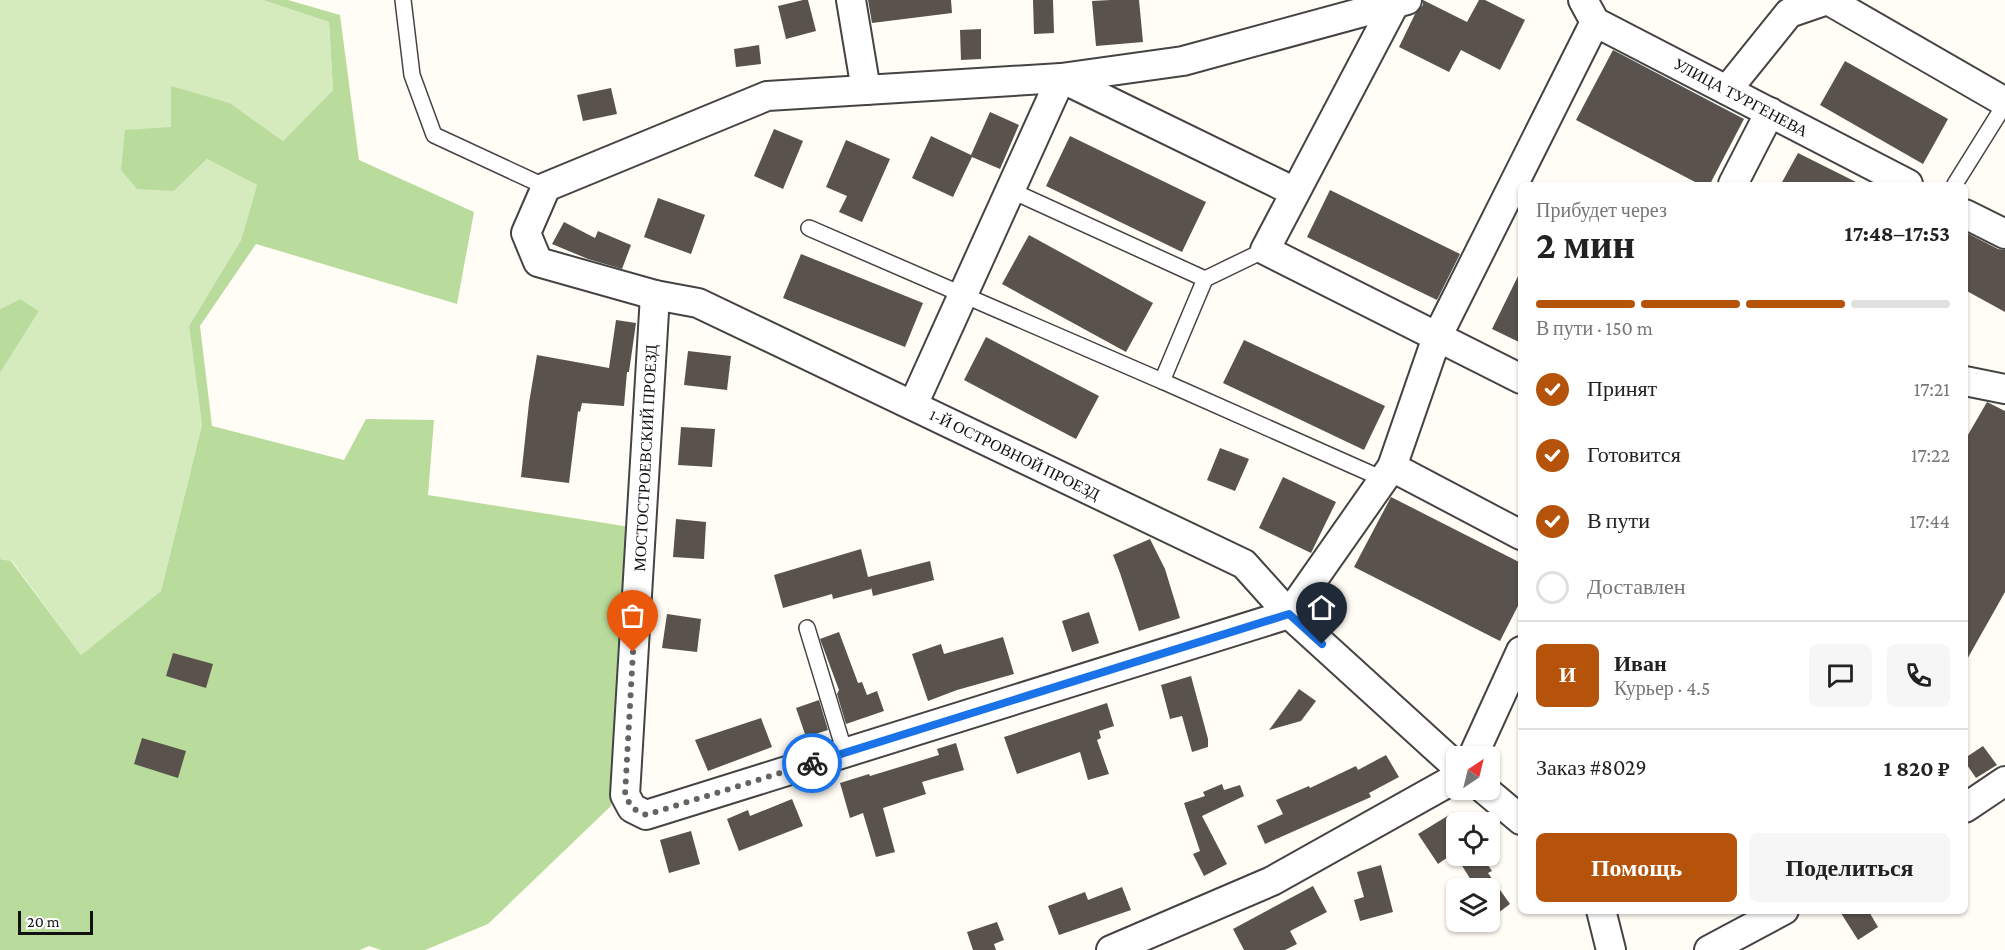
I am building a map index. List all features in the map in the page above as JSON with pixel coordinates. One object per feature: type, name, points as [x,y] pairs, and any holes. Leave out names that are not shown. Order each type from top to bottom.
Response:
[{"type":"street","points":[[851,0],[866,90]]},
{"type":"street","points":[[1727,90],[1789,13],[1827,0],[2005,103]]},
{"type":"street","points":[[546,187],[766,96],[1061,78],[1183,61],[1397,2]]},
{"type":"street","points":[[1397,2],[1265,250],[1518,378]]},
{"type":"street","points":[[1289,614],[1387,473],[1437,337],[1589,11]]},
{"type":"street","name":"УЛИЦА ТУРГЕНЕВА","points":[[1589,11],[1727,90],[1904,182]]},
{"type":"street","points":[[913,405],[1061,78]]},
{"type":"street","points":[[1061,78],[1295,192]]},
{"type":"street","points":[[1734,182],[1770,112]]},
{"type":"street","name":"1-Й ОСТРОВНОЙ ПРОЕЗД","points":[[546,187],[526,233],[538,262],[655,295],[698,303],[1244,564],[1289,614],[1446,757]]},
{"type":"street","points":[[1968,216],[2005,234]]},
{"type":"street","name":"МОСТОСТРОЕВСКИЙ ПРОЕЗД","points":[[655,295],[625,795],[632,808],[646,815],[1289,614]]},
{"type":"street","points":[[1968,382],[2005,389]]},
{"type":"street","points":[[1387,473],[1518,534]]},
{"type":"street","points":[[1478,746],[1518,658]]},
{"type":"street","points":[[1968,806],[2005,781]]},
{"type":"street","points":[[1111,950],[1272,881],[1446,784]]},
{"type":"street","points":[[1497,800],[1518,817]]},
{"type":"street","points":[[1602,914],[1611,950]]},
{"type":"street","points":[[1709,950],[1776,914]]},
{"type":"lane","points":[[403,0],[412,75],[434,135],[546,187]]},
{"type":"lane","points":[[1956,182],[2005,103]]},
{"type":"lane","points":[[1010,190],[1205,279]]},
{"type":"lane","points":[[809,228],[1162,381],[1387,473]]},
{"type":"lane","points":[[1162,381],[1205,279],[1265,250]]},
{"type":"lane","points":[[807,628],[845,753]]},
{"type":"green space","points":[[0,0],[263,0],[329,22],[333,90],[283,141],[230,103],[171,87],[174,191],[207,159],[257,185],[241,240],[189,326],[202,425],[161,591],[81,655],[12,561],[0,559],[0,373],[39,311],[20,299],[0,309]]},
{"type":"green space","points":[[263,0],[288,0],[340,15],[359,160],[474,212],[457,304],[256,244],[200,326],[212,426],[344,460],[366,419],[434,420],[428,495],[630,527],[611,806],[488,924],[425,950],[381,950],[369,946],[360,950],[0,950],[0,559],[11,561],[81,655],[161,591],[202,425],[189,326],[241,240],[257,185],[207,159],[174,191],[137,189],[121,170],[125,130],[171,127],[171,86],[230,103],[283,141],[333,90],[329,22]]},
{"type":"green space","points":[[20,299],[39,311],[0,373],[0,309]]},
{"type":"building","points":[[808,0],[816,31],[786,39],[778,6]]},
{"type":"building","points":[[868,0],[951,0],[952,13],[872,23]]},
{"type":"building","points":[[1033,0],[1053,0],[1054,33],[1034,34]]},
{"type":"building","points":[[1139,0],[1143,42],[1096,46],[1092,1]]},
{"type":"building","points":[[1423,0],[1467,22],[1479,0],[1485,0],[1525,20],[1500,70],[1461,50],[1449,72],[1399,47],[1415,14],[1423,5]]},
{"type":"building","points":[[981,29],[981,59],[961,60],[960,30]]},
{"type":"building","points":[[759,45],[761,64],[736,67],[734,49]]},
{"type":"building","points":[[1613,50],[1744,119],[1711,182],[1695,182],[1576,120]]},
{"type":"building","points":[[1845,61],[1948,119],[1923,164],[1820,105]]},
{"type":"building","points":[[611,88],[617,114],[583,121],[577,95]]},
{"type":"building","points":[[990,112],[1019,125],[1000,169],[972,157],[953,197],[912,178],[931,136],[971,155]]},
{"type":"building","points":[[774,129],[803,141],[783,189],[754,176]]},
{"type":"building","points":[[1070,136],[1206,202],[1182,252],[1046,186]]},
{"type":"building","points":[[846,140],[890,159],[862,222],[839,212],[847,196],[826,187]]},
{"type":"building","points":[[1798,153],[1856,182],[1782,182]]},
{"type":"building","points":[[1330,190],[1460,254],[1437,300],[1307,237]]},
{"type":"building","points":[[658,198],[705,215],[691,254],[644,237]]},
{"type":"building","points":[[564,222],[595,238],[598,231],[631,245],[622,269],[588,259],[552,244]]},
{"type":"building","points":[[1968,234],[1998,249],[2005,250],[2005,312],[1968,292]]},
{"type":"building","points":[[1029,235],[1153,303],[1126,352],[1002,284]]},
{"type":"building","points":[[801,254],[923,303],[905,347],[783,298]]},
{"type":"building","points":[[1518,276],[1518,342],[1492,329]]},
{"type":"building","points":[[616,320],[636,323],[629,372],[627,372],[624,406],[582,403],[580,412],[578,411],[569,483],[521,477],[537,355],[609,368]]},
{"type":"building","points":[[986,337],[1099,396],[1076,439],[964,380]]},
{"type":"building","points":[[1244,340],[1385,406],[1364,450],[1223,383]]},
{"type":"building","points":[[688,351],[731,356],[727,390],[684,385]]},
{"type":"building","points":[[1987,402],[2005,411],[2005,592],[1968,658],[1968,435]]},
{"type":"building","points":[[681,427],[715,429],[712,467],[678,465]]},
{"type":"building","points":[[1220,448],[1249,459],[1235,491],[1207,480]]},
{"type":"building","points":[[1283,477],[1336,502],[1311,553],[1259,528]]},
{"type":"building","points":[[1391,497],[1518,561],[1518,606],[1500,641],[1354,567]]},
{"type":"building","points":[[676,519],[706,522],[704,559],[673,557]]},
{"type":"building","points":[[1150,539],[1165,569],[1180,618],[1139,631],[1113,555]]},
{"type":"building","points":[[861,549],[868,577],[930,561],[934,580],[873,596],[871,587],[871,589],[833,599],[832,594],[783,608],[774,575]]},
{"type":"building","points":[[1089,612],[1099,643],[1072,652],[1062,621]]},
{"type":"building","points":[[667,614],[701,619],[697,652],[662,648]]},
{"type":"building","points":[[839,632],[858,683],[862,682],[867,695],[877,691],[884,711],[846,724],[837,694],[839,690],[820,639]]},
{"type":"building","points":[[1003,637],[1014,674],[957,690],[928,701],[912,654],[941,644],[944,654]]},
{"type":"building","points":[[173,653],[213,664],[206,688],[166,676]]},
{"type":"building","points":[[1191,676],[1208,739],[1208,747],[1192,752],[1182,716],[1170,719],[1161,685]]},
{"type":"building","points":[[1299,689],[1316,701],[1301,721],[1269,730]]},
{"type":"building","points":[[819,700],[828,730],[806,737],[796,708]]},
{"type":"building","points":[[1107,703],[1114,726],[1099,731],[1101,738],[1097,740],[1109,774],[1088,780],[1080,752],[1017,774],[1004,737]]},
{"type":"building","points":[[761,718],[772,747],[708,771],[695,740]]},
{"type":"building","points":[[142,738],[186,751],[178,778],[134,764]]},
{"type":"building","points":[[956,743],[964,770],[922,782],[926,794],[883,808],[895,852],[876,857],[863,813],[850,818],[840,783],[939,755],[937,749]]},
{"type":"building","points":[[1983,746],[1997,765],[1976,778],[1968,766],[1968,756]]},
{"type":"building","points":[[1386,755],[1399,777],[1369,793],[1371,797],[1265,844],[1257,826],[1283,814],[1276,800],[1309,786],[1310,788],[1356,766],[1358,770]]},
{"type":"building","points":[[1222,784],[1224,790],[1240,785],[1244,796],[1202,816],[1227,864],[1204,876],[1193,854],[1200,851],[1184,803],[1205,796],[1203,792]]},
{"type":"building","points":[[792,799],[803,826],[739,851],[727,819],[748,810],[750,816]]},
{"type":"building","points":[[1446,817],[1446,858],[1438,864],[1418,834]]},
{"type":"building","points":[[691,831],[700,864],[669,873],[660,840]]},
{"type":"building","points":[[1381,865],[1393,912],[1360,921],[1354,900],[1364,897],[1357,872]]},
{"type":"building","points":[[1462,866],[1489,866],[1492,871],[1488,873],[1492,878],[1470,878]]},
{"type":"building","points":[[1313,886],[1327,912],[1290,931],[1297,944],[1285,950],[1244,950],[1233,929]]},
{"type":"building","points":[[1122,887],[1131,910],[1059,935],[1048,906],[1085,892],[1088,900]]},
{"type":"building","points":[[1500,890],[1510,904],[1500,912]]},
{"type":"building","points":[[1842,914],[1870,914],[1878,927],[1858,940]]},
{"type":"building","points":[[997,922],[1004,940],[994,944],[996,950],[973,950],[967,932]]},
{"type":"way so far","points":[[633,652],[625,795],[632,808],[646,815],[812,763]]},
{"type":"route","points":[[812,763],[1289,614],[1322,644]]}]
